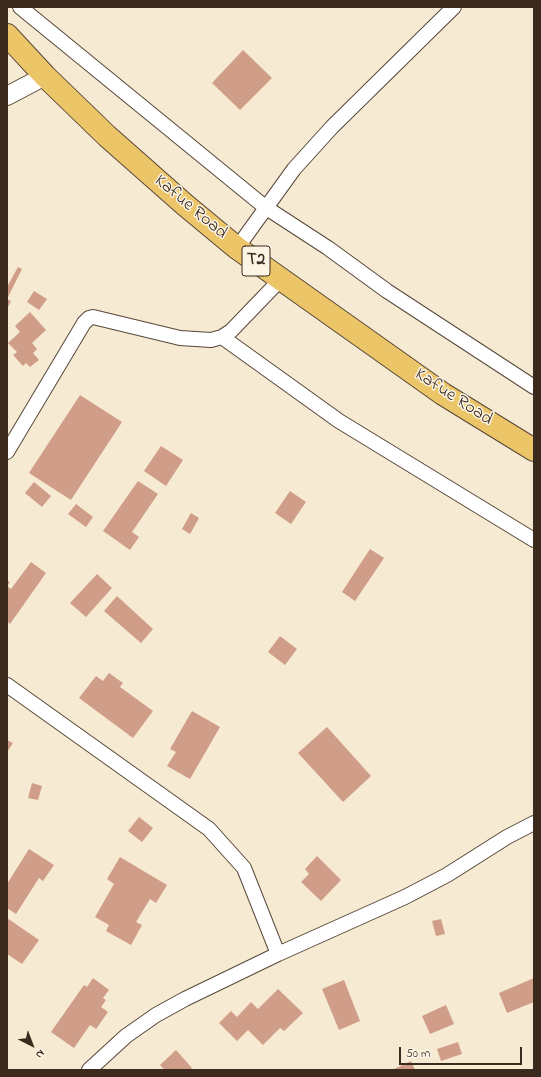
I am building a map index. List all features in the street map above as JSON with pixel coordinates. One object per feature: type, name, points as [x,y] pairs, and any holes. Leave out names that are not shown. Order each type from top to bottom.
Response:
[{"type":"highway","name":"Kafue Road","points":[[7,35],[45,76],[107,136],[184,204],[237,248],[443,394],[534,450]]},
{"type":"street","points":[[20,7],[266,207],[328,248],[387,291],[534,387]]},
{"type":"street","points":[[237,248],[294,169],[332,127],[454,7]]},
{"type":"street","points":[[7,96],[45,76]]},
{"type":"street","points":[[7,452],[84,323],[89,318],[93,317],[180,338],[211,340],[222,337],[231,331],[281,279]]},
{"type":"street","points":[[222,337],[340,421],[534,540]]},
{"type":"street","points":[[7,685],[209,829],[244,868],[278,954]]},
{"type":"street","points":[[89,1070],[126,1036],[156,1015],[185,999],[278,954],[405,897],[447,875],[507,837],[534,823]]},
{"type":"building","points":[[243,50],[272,78],[240,110],[212,83]]},
{"type":"building","points":[[18,267],[22,269],[7,299],[7,287]]},
{"type":"building","points":[[34,291],[47,299],[39,310],[27,302]]},
{"type":"building","points":[[7,299],[11,301],[7,309]]},
{"type":"building","points":[[30,312],[46,330],[32,343],[37,349],[33,353],[39,360],[30,367],[26,363],[23,366],[13,355],[17,352],[8,343],[20,332],[15,326]]},
{"type":"building","points":[[80,395],[122,422],[71,500],[29,473]]},
{"type":"building","points":[[161,446],[183,460],[166,486],[144,471]]},
{"type":"building","points":[[138,481],[158,494],[132,532],[139,537],[130,550],[103,531]]},
{"type":"building","points":[[34,482],[51,496],[42,507],[25,493]]},
{"type":"building","points":[[290,491],[306,502],[291,524],[275,513]]},
{"type":"building","points":[[76,504],[93,517],[86,527],[68,514]]},
{"type":"building","points":[[191,513],[199,518],[190,534],[182,529]]},
{"type":"building","points":[[370,549],[384,558],[355,601],[342,592]]},
{"type":"building","points":[[31,562],[46,573],[10,624],[7,621],[7,586],[11,589]]},
{"type":"building","points":[[97,574],[112,588],[86,617],[70,603]]},
{"type":"building","points":[[117,596],[153,629],[141,643],[104,611]]},
{"type":"building","points":[[280,636],[297,649],[285,665],[268,652]]},
{"type":"building","points":[[109,673],[123,683],[120,687],[153,711],[133,738],[79,698],[96,676],[103,681]]},
{"type":"building","points":[[192,711],[220,727],[190,779],[167,766],[176,752],[170,749]]},
{"type":"building","points":[[327,727],[371,776],[343,802],[298,753]]},
{"type":"building","points":[[7,740],[13,743],[7,752]]},
{"type":"building","points":[[32,783],[42,786],[38,800],[28,798]]},
{"type":"building","points":[[139,817],[153,828],[142,842],[128,831]]},
{"type":"building","points":[[29,849],[54,865],[43,881],[39,878],[16,914],[7,908],[7,884]]},
{"type":"building","points":[[317,856],[341,880],[321,901],[301,882],[309,874],[305,869]]},
{"type":"building","points":[[120,857],[167,885],[156,903],[150,899],[136,922],[142,925],[131,945],[106,931],[109,925],[95,917],[114,884],[107,879]]},
{"type":"building","points":[[7,918],[39,940],[22,964],[7,954]]},
{"type":"building","points":[[441,919],[445,934],[436,936],[432,921]]},
{"type":"building","points":[[93,978],[109,990],[103,998],[106,1000],[101,1007],[108,1012],[96,1029],[90,1025],[74,1048],[51,1032],[84,985],[87,987]]},
{"type":"building","points":[[534,978],[534,1002],[507,1013],[499,993]]},
{"type":"building","points":[[344,980],[360,1021],[339,1030],[322,989]]},
{"type":"building","points":[[278,989],[303,1013],[284,1031],[280,1028],[263,1045],[248,1030],[237,1041],[219,1023],[231,1011],[237,1017],[251,1002],[258,1009]]},
{"type":"building","points":[[446,1005],[454,1024],[430,1034],[422,1016]]},
{"type":"building","points":[[458,1042],[462,1054],[441,1061],[437,1049]]},
{"type":"building","points":[[176,1050],[192,1068],[190,1070],[165,1070],[160,1065]]},
{"type":"building","points":[[411,1061],[415,1070],[392,1070]]}]
